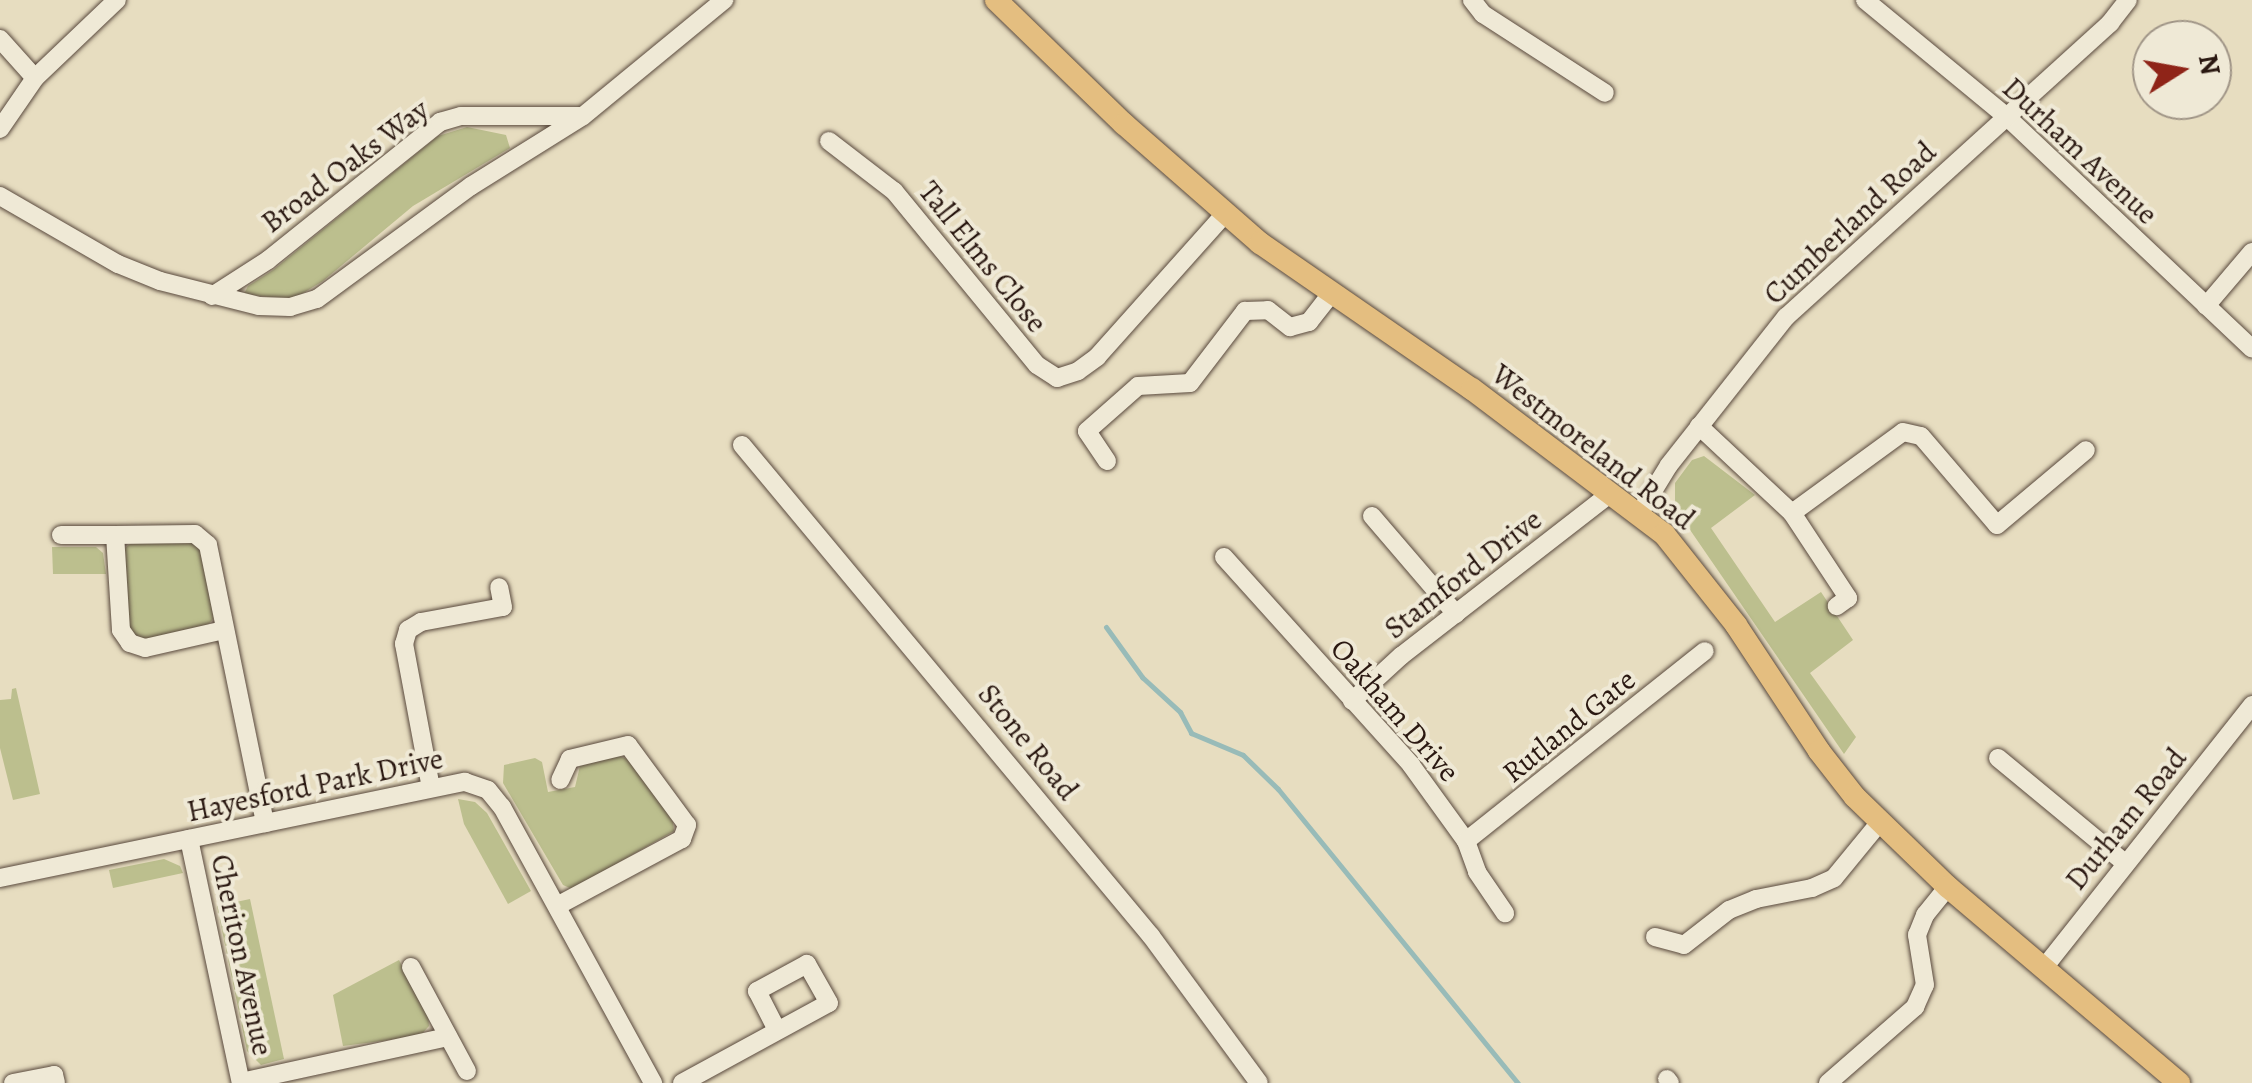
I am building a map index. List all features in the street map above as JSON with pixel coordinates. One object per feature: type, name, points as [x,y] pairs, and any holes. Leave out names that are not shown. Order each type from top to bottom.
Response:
[{"type":"main road","name":"Westmoreland Road","points":[[996,0],[1112,113],[1226,214],[1472,389],[1639,514],[1678,549],[1736,625],[1819,751],[1880,822],[1948,887],[2180,1083]]},
{"type":"street","points":[[0,129],[36,78],[117,0]]},
{"type":"street","points":[[0,196],[118,264],[212,296],[290,307],[317,299],[471,186],[583,116],[724,0]]},
{"type":"street","points":[[1472,0],[1483,14],[1605,94]]},
{"type":"street","name":"Durham Avenue","points":[[1865,0],[2007,117],[2252,349]]},
{"type":"street","name":"Cumberland Road","points":[[1639,514],[1699,426],[1786,316],[2110,23],[2128,0]]},
{"type":"street","points":[[0,39],[36,78]]},
{"type":"street","name":"Broad Oaks Way","points":[[212,296],[268,260],[440,122],[462,116],[583,116]]},
{"type":"street","name":"Tall Elms Close","points":[[830,141],[894,192],[1048,376],[1066,376],[1097,357],[1226,214]]},
{"type":"street","points":[[2206,306],[2252,252]]},
{"type":"street","points":[[1107,462],[1087,431],[1138,386],[1190,384],[1246,311],[1268,310],[1290,327],[1309,322],[1332,293]]},
{"type":"street","points":[[1699,426],[1792,513],[1848,598],[1837,606]]},
{"type":"street","points":[[1792,513],[1903,432],[1920,436],[1997,525],[2086,450]]},
{"type":"street","name":"Stone Road","points":[[742,445],[1151,936],[1259,1083]]},
{"type":"street","name":"Stamford Drive","points":[[1352,701],[1456,614],[1611,494]]},
{"type":"street","points":[[1372,516],[1456,614]]},
{"type":"street","points":[[61,535],[203,538],[264,823]]},
{"type":"street","points":[[114,535],[122,630],[130,643],[145,648],[224,630]]},
{"type":"street","name":"Oakham Drive","points":[[1224,557],[1412,765],[1466,841],[1476,872],[1505,913]]},
{"type":"street","points":[[431,788],[404,644],[408,630],[421,622],[503,606],[499,587]]},
{"type":"street","name":"Rutland Gate","points":[[1466,841],[1705,651]]},
{"type":"street","name":"Durham Road","points":[[2043,969],[2252,705]]},
{"type":"street","points":[[557,906],[682,839],[686,825],[628,745],[570,760],[560,780]]},
{"type":"street","points":[[1998,758],[2124,863]]},
{"type":"street","name":"Hayesford Park Drive","points":[[0,878],[465,782],[488,790],[502,807],[652,1083]]},
{"type":"street","points":[[1655,937],[1684,945],[1728,910],[1756,898],[1812,888],[1834,878],[1880,822]]},
{"type":"street","name":"Cheriton Avenue","points":[[189,839],[241,1082]]},
{"type":"street","points":[[1828,1083],[1916,1008],[1924,984],[1917,936],[1925,915],[1948,887]]},
{"type":"street","points":[[411,967],[467,1072]]},
{"type":"street","points":[[682,1083],[777,1030]]},
{"type":"street","points":[[241,1082],[448,1036]]},
{"type":"street","points":[[13,1083],[54,1075],[56,1083]]},
{"type":"green space","points":[[467,127],[506,135],[510,148],[413,206],[323,281],[300,295],[286,299],[244,294],[248,286],[438,136]]},
{"type":"green space","points":[[1704,456],[1755,495],[1711,528],[1775,622],[1821,592],[1853,640],[1810,673],[1856,737],[1844,754],[1675,508],[1675,483],[1692,460]]},
{"type":"green space","points":[[190,541],[200,546],[214,618],[205,628],[140,641],[129,628],[125,548],[131,543]]},
{"type":"green space","points":[[52,547],[96,547],[103,553],[106,574],[53,574]]},
{"type":"green space","points":[[16,688],[40,794],[13,800],[0,748],[0,700],[11,699],[12,689]]},
{"type":"green space","points":[[616,755],[633,761],[673,822],[674,831],[572,889],[563,885],[503,783],[504,765],[535,758],[542,762],[548,792],[575,787],[580,766]]},
{"type":"green space","points":[[458,799],[475,802],[487,813],[531,891],[508,904],[464,824]]},
{"type":"green space","points":[[164,859],[180,866],[183,873],[113,888],[109,870]]},
{"type":"green space","points":[[250,899],[284,1059],[261,1065],[247,1051],[217,906]]},
{"type":"green space","points":[[399,960],[428,1015],[429,1026],[420,1036],[343,1046],[333,995]]},
{"type":"waterway","points":[[1106,627],[1142,677],[1180,712],[1191,733],[1243,755],[1278,789],[1518,1083]]}]
